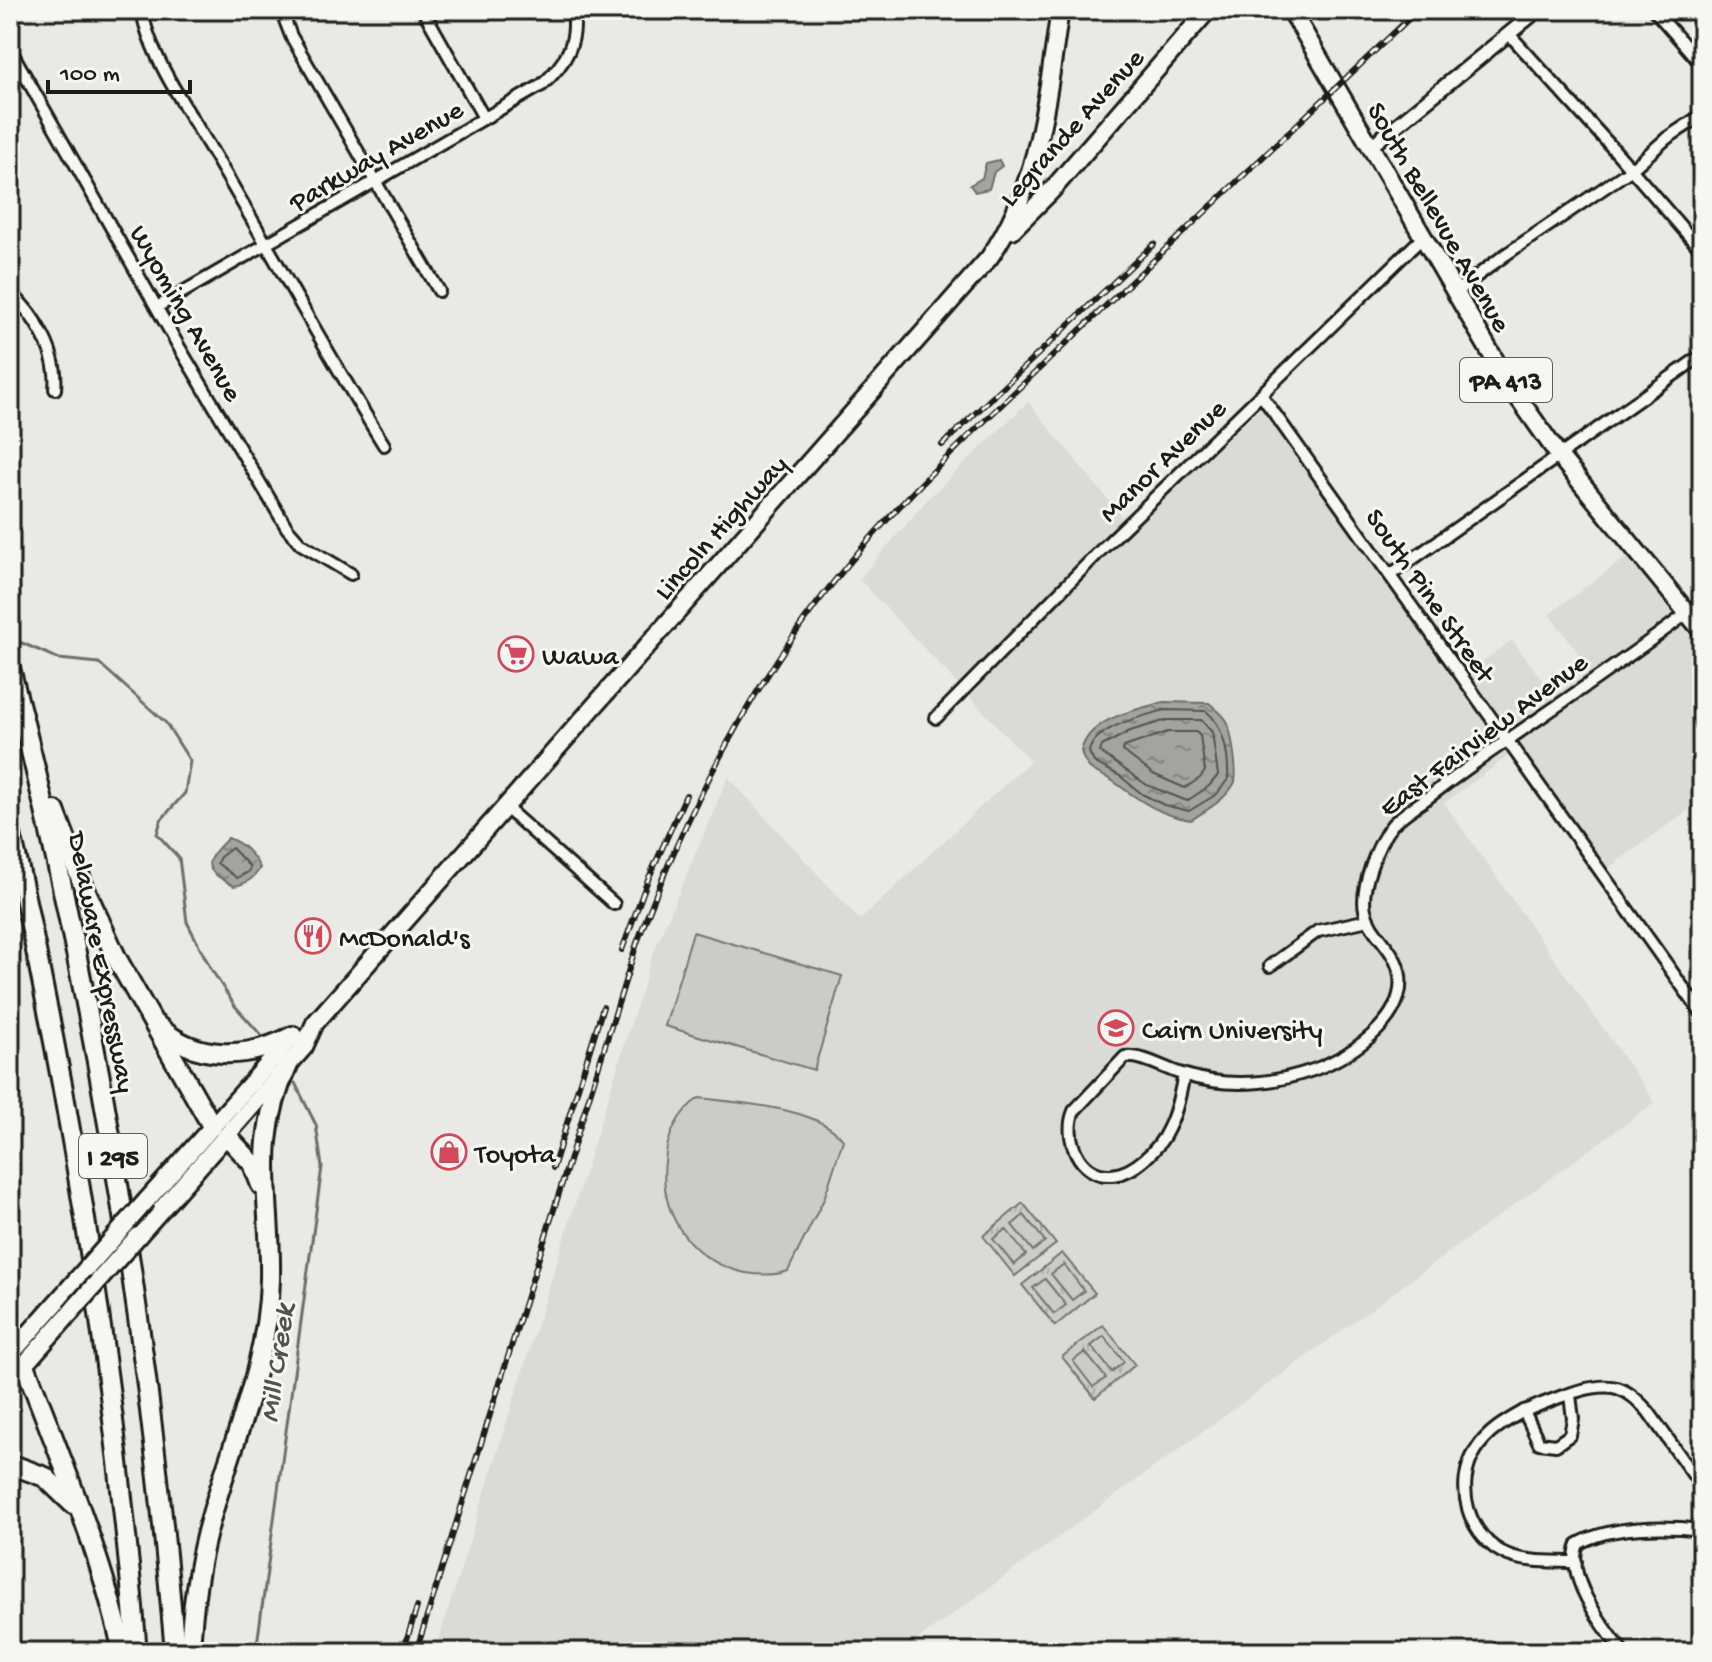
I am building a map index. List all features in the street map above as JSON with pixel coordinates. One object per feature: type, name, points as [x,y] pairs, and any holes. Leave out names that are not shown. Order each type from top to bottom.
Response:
[{"type":"highway","name":"Delaware Expressway","points":[[10,668],[77,963],[116,1171],[155,1446],[175,1652]]},
{"type":"highway","points":[[28,737],[84,887],[117,959],[220,1131],[253,1164],[266,1199]]},
{"type":"highway","name":"I 295","points":[[10,831],[82,1194],[116,1441],[137,1652]]},
{"type":"highway","points":[[150,1018],[184,1044],[220,1054],[256,1051],[293,1036]]},
{"type":"highway","points":[[190,1652],[197,1582],[208,1531],[249,1401],[266,1324],[270,1279],[266,1146],[269,1114],[288,1065]]},
{"type":"highway","points":[[14,1357],[82,1516],[107,1588],[123,1652]]},
{"type":"highway","points":[[10,1464],[45,1477],[63,1492],[82,1516]]},
{"type":"main road","name":"Lincoln Highway","points":[[315,1023],[962,291],[1002,239],[1020,202],[1034,159],[1060,10]]},
{"type":"main road","name":"Legrande Avenue","points":[[1002,239],[1051,191],[1208,10]]},
{"type":"main road","name":"South Bellevue Avenue","points":[[1291,10],[1510,386],[1560,457],[1702,631]]},
{"type":"main road","points":[[14,1357],[71,1312],[151,1222],[293,1036],[315,1023]]},
{"type":"main road","points":[[10,1381],[14,1357],[68,1290],[147,1200],[288,1065],[304,1047],[315,1023]]},
{"type":"street","points":[[142,10],[147,35],[158,55],[384,445]]},
{"type":"street","points":[[281,10],[291,36],[439,291]]},
{"type":"street","points":[[423,10],[484,118]]},
{"type":"street","name":"Parkway Avenue","points":[[157,307],[542,85],[564,62],[572,47],[573,10]]},
{"type":"street","points":[[1370,147],[1538,10]]},
{"type":"street","points":[[1654,10],[1702,65]]},
{"type":"street","points":[[1509,34],[1702,251]]},
{"type":"street","name":"Wyoming Avenue","points":[[10,49],[157,307],[293,536],[351,574]]},
{"type":"street","points":[[1454,293],[1495,261],[1632,169],[1667,138],[1702,115]]},
{"type":"street","name":"Manor Avenue","points":[[936,718],[1103,548],[1422,238]]},
{"type":"street","points":[[10,292],[27,309],[50,351],[56,369],[55,389]]},
{"type":"street","points":[[1390,575],[1702,355]]},
{"type":"street","name":"South Pine Street","points":[[1262,396],[1702,1014]]},
{"type":"street","name":"East Fairview Avenue","points":[[1368,920],[1364,909],[1371,867],[1393,825],[1702,602]]},
{"type":"street","points":[[505,807],[614,904]]},
{"type":"street","points":[[1184,1075],[1168,1131],[1133,1167],[1122,1173],[1101,1174],[1078,1156],[1069,1140],[1069,1122],[1074,1111],[1121,1060],[1129,1056],[1211,1081],[1241,1084],[1293,1077],[1346,1054],[1374,1033],[1398,1001],[1400,974],[1396,960],[1368,920],[1318,931],[1270,966]]},
{"type":"street","points":[[1576,1562],[1530,1560],[1507,1555],[1482,1538],[1469,1511],[1465,1487],[1471,1459],[1491,1432],[1524,1411],[1601,1387],[1614,1387],[1629,1393],[1648,1411],[1702,1487]]},
{"type":"street","points":[[1524,1411],[1539,1443],[1556,1445],[1570,1435],[1573,1419],[1570,1395]]},
{"type":"street","points":[[1623,1652],[1584,1594],[1576,1562],[1578,1544],[1597,1536],[1644,1529],[1702,1530]]},
{"type":"shaded area","name":"Cairn University","points":[[1028,402],[1132,529],[1263,406],[1456,681],[1512,640],[1554,695],[1591,670],[1549,614],[1627,557],[1702,650],[1702,800],[1606,870],[1514,752],[1444,803],[1655,1102],[901,1652],[435,1652],[653,954],[728,777],[860,920],[1030,761],[859,579],[928,499]]},
{"type":"green space","points":[[693,932],[842,976],[814,1070],[665,1026]]},
{"type":"green space","points":[[699,1098],[777,1108],[816,1120],[843,1140],[824,1199],[788,1271],[762,1275],[726,1267],[695,1247],[673,1217],[667,1200],[666,1152],[680,1117]]},
{"type":"green space","points":[[1023,1203],[1056,1244],[1015,1276],[983,1236]]},
{"type":"green space","points":[[1024,1215],[1045,1241],[1033,1251],[1012,1225]]},
{"type":"green space","points":[[1006,1229],[1026,1255],[1014,1265],[993,1239]]},
{"type":"green space","points":[[1062,1253],[1095,1293],[1055,1326],[1022,1285]]},
{"type":"green space","points":[[1064,1264],[1084,1291],[1072,1300],[1051,1274]]},
{"type":"green space","points":[[1045,1279],[1066,1305],[1054,1314],[1033,1288]]},
{"type":"green space","points":[[1103,1325],[1135,1365],[1095,1398],[1062,1357]]},
{"type":"green space","points":[[1104,1336],[1124,1362],[1112,1372],[1091,1346]]},
{"type":"green space","points":[[1085,1352],[1106,1378],[1093,1387],[1073,1361]]},
{"type":"water","points":[[999,160],[1002,166],[994,172],[989,189],[975,192],[970,185],[982,178],[986,163]]},
{"type":"water","points":[[1164,702],[1209,703],[1225,718],[1230,734],[1235,763],[1234,784],[1221,800],[1191,820],[1170,815],[1143,802],[1091,769],[1081,751],[1093,731],[1103,723],[1127,712]]},
{"type":"water","points":[[228,838],[247,850],[260,868],[243,884],[234,886],[209,865],[210,859]]},
{"type":"waterway","name":"Mill Creek","points":[[10,641],[59,659],[99,663],[166,723],[190,761],[185,793],[161,820],[157,834],[179,858],[187,922],[211,969],[235,1006],[261,1035]]},
{"type":"waterway","name":"Mill Creek","points":[[256,1652],[322,1167],[316,1125],[295,1083]]},
{"type":"railway","points":[[416,1652],[637,943],[670,860],[708,779],[752,701],[831,585],[931,473],[1418,10]]},
{"type":"railway","points":[[942,445],[1154,244]]},
{"type":"railway","points":[[622,950],[647,882],[686,795]]},
{"type":"railway","points":[[553,1168],[603,1007]]},
{"type":"railway","points":[[403,1652],[417,1607]]},
{"type":"place","name":"Wawa","points":[[516,654]]},
{"type":"place","name":"McDonald's","points":[[313,936]]},
{"type":"place","name":"Cairn University","points":[[1116,1028]]},
{"type":"place","name":"Toyota","points":[[449,1152]]}]
